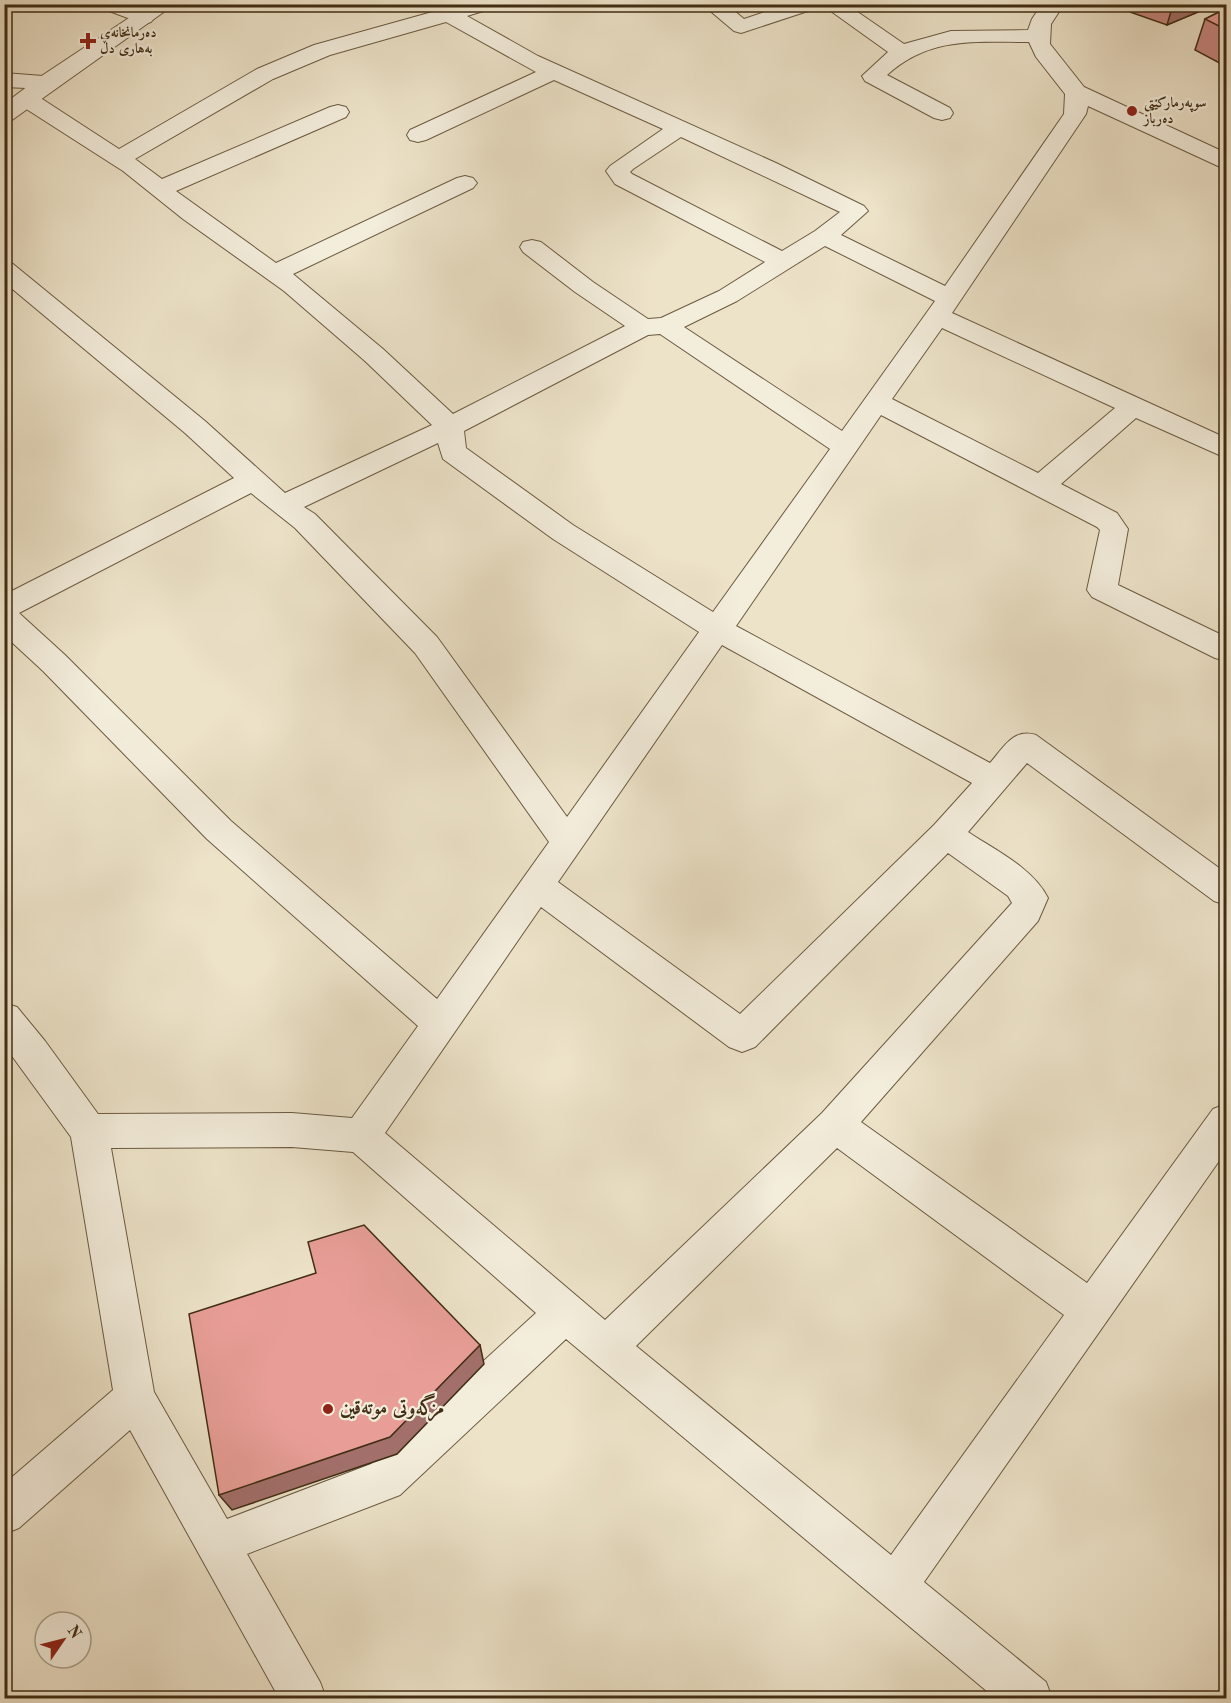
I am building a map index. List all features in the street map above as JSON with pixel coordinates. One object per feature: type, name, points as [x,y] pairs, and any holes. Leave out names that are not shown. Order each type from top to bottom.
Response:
[{"type":"street","points":[[108,4],[144,18]]},
{"type":"street","points":[[4,115],[28,100],[48,82],[165,4]]},
{"type":"street","points":[[118,159],[265,74],[322,50],[486,4]]},
{"type":"street","points":[[712,4],[741,27],[810,4]]},
{"type":"street","points":[[831,4],[902,52]]},
{"type":"street","points":[[1054,4],[1040,22],[1038,36],[1042,50],[1076,92],[1227,161]]},
{"type":"street","points":[[283,505],[450,427],[654,327],[728,296],[824,236],[856,211],[768,168],[530,61],[450,15]]},
{"type":"street","points":[[942,113],[873,76],[902,52],[935,40],[963,36],[1038,36]]},
{"type":"street","points":[[418,135],[554,72]]},
{"type":"street","points":[[4,80],[48,82]]},
{"type":"street","points":[[361,1136],[943,307],[1075,114],[1076,92]]},
{"type":"street","points":[[28,100],[131,166],[191,214],[293,286],[374,355],[450,427],[453,452],[562,532],[717,629],[994,780]]},
{"type":"street","points":[[160,189],[338,112]]},
{"type":"street","points":[[680,128],[625,164],[618,171],[623,179],[782,261]]},
{"type":"street","points":[[275,273],[465,183]]},
{"type":"street","points":[[824,236],[943,307],[1133,407],[1227,449]]},
{"type":"street","points":[[532,247],[584,287],[654,327],[845,446]]},
{"type":"street","points":[[4,269],[195,427],[283,505],[305,521],[426,645],[567,842]]},
{"type":"street","points":[[877,402],[1107,520],[1114,529],[1102,590],[1227,650]]},
{"type":"street","points":[[1041,486],[1133,407]]},
{"type":"street","points":[[4,608],[254,480]]},
{"type":"street","points":[[4,617],[54,663],[219,830],[440,1024]]},
{"type":"street","points":[[537,885],[742,1036],[946,834],[1025,744],[1227,891]]},
{"type":"street","points":[[607,1346],[835,1125],[1026,911],[1031,898],[1020,886],[946,834]]},
{"type":"street","points":[[7,1028],[33,1052],[89,1131],[135,1398],[304,1698]]},
{"type":"street","points":[[895,1586],[1227,1121]]},
{"type":"street","points":[[835,1125],[1091,1311]]},
{"type":"street","points":[[89,1131],[292,1130],[361,1136],[565,1313],[1030,1698]]},
{"type":"street","points":[[216,1544],[385,1480],[565,1313]]},
{"type":"street","points":[[4,1513],[135,1398]]},
{"type":"building","points":[[1162,4],[1180,4],[1172,8]]},
{"type":"building","points":[[1227,8],[1227,30],[1205,19]]},
{"type":"building","name":"مزگەوتی موتەقین","points":[[364,1225],[480,1345],[390,1437],[219,1495],[189,1314],[316,1273],[308,1242]]},
{"type":"place","name":"دەرمانخانەی بەهاری دڵ","points":[[88,41]]},
{"type":"place","name":"سوپەرمارکێتی دەرباز","points":[[1132,111]]},
{"type":"place","name":"مزگەوتی موتەقین","points":[[328,1409]]}]
